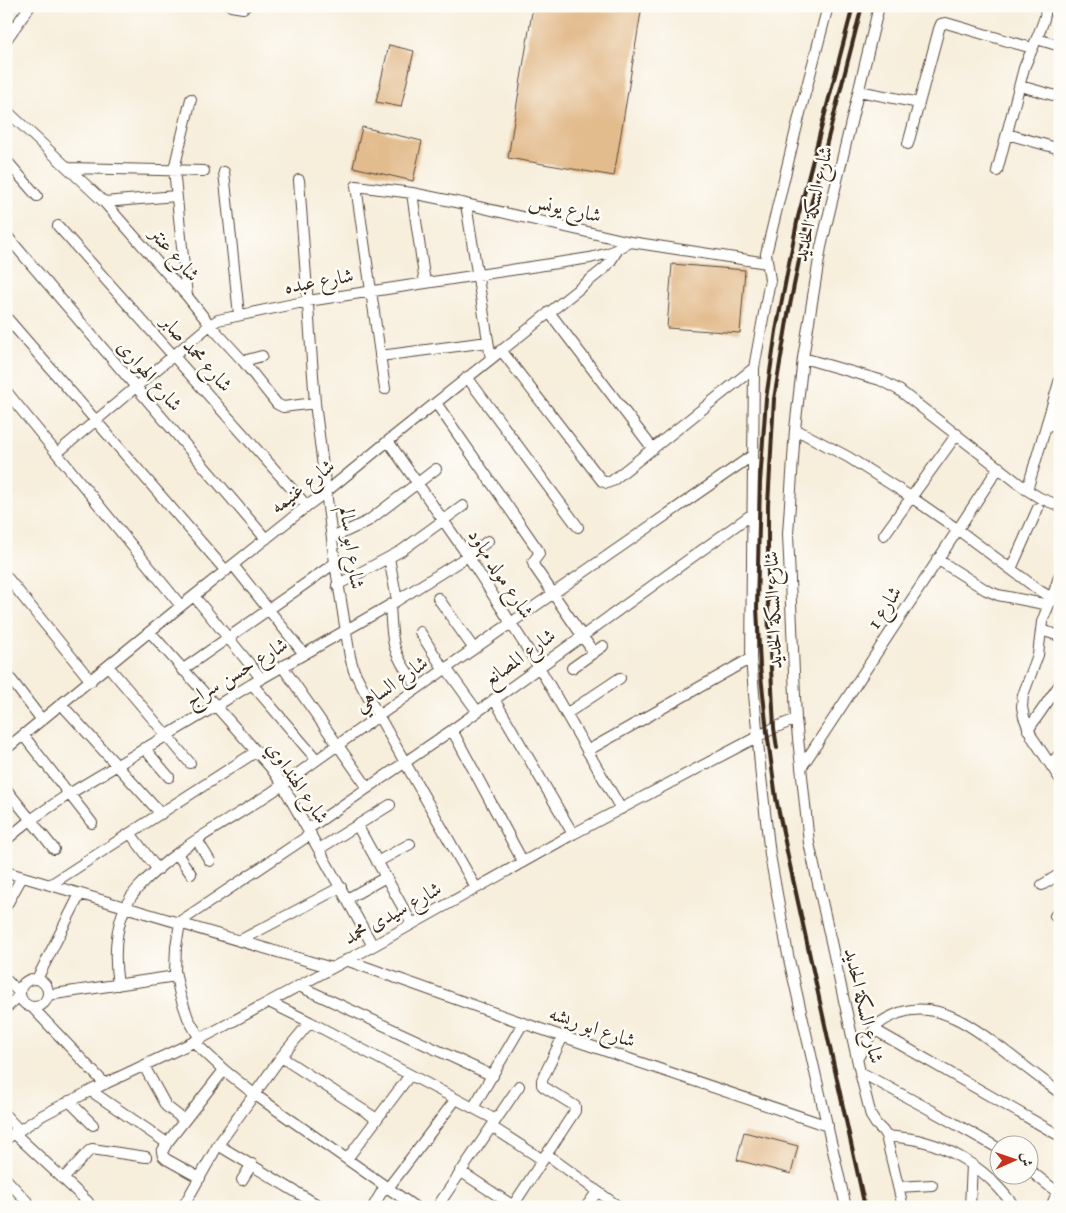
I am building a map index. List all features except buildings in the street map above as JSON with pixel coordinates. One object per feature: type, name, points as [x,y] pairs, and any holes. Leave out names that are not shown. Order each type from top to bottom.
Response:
[{"type":"street","points":[[6,40],[30,6]]},
{"type":"street","points":[[232,6],[243,8],[246,6]]},
{"type":"street","name":"شارع السكة الحديد","points":[[828,6],[766,254],[770,280],[754,368],[751,658],[770,855],[788,956],[846,1207]]},
{"type":"street","name":"شارع السكة الحديد","points":[[879,6],[821,247],[803,358],[795,429],[788,534],[796,719],[809,843],[871,1116],[886,1136],[903,1207]]},
{"type":"street","points":[[997,171],[1027,60],[1044,24],[1046,10],[1043,6]]},
{"type":"street","points":[[908,144],[941,24],[946,23],[1034,43],[1060,46]]},
{"type":"street","points":[[1020,86],[1060,98]]},
{"type":"street","points":[[859,91],[919,103]]},
{"type":"street","points":[[187,296],[174,169],[191,99]]},
{"type":"street","name":"شارع عنتر","points":[[6,110],[104,202],[280,406],[290,407],[316,403]]},
{"type":"street","points":[[1007,134],[1060,149]]},
{"type":"street","points":[[6,160],[36,196]]},
{"type":"street","points":[[68,168],[204,171]]},
{"type":"street","points":[[224,172],[239,314]]},
{"type":"street","name":"شارع ابو سالم","points":[[298,180],[316,403],[337,585],[350,657],[354,671],[378,716],[476,888]]},
{"type":"street","name":"شارع يونس","points":[[371,291],[356,186],[412,193],[632,242],[766,263]]},
{"type":"street","points":[[412,193],[425,283]]},
{"type":"street","points":[[104,202],[176,196]]},
{"type":"street","points":[[466,204],[491,359]]},
{"type":"street","name":"شارع محمد صابر","points":[[58,226],[307,506]]},
{"type":"street","name":"شارع الهوارى","points":[[6,235],[266,539]]},
{"type":"street","name":"شارع عبده","points":[[57,453],[218,320],[239,314],[308,301],[590,258],[609,253],[632,242]]},
{"type":"street","name":"شارع غنيمه","points":[[6,749],[181,606],[604,268],[618,249]]},
{"type":"street","points":[[371,291],[385,389]]},
{"type":"street","points":[[549,312],[653,449]]},
{"type":"street","points":[[6,317],[96,421],[269,609],[304,654]]},
{"type":"street","points":[[380,356],[488,342]]},
{"type":"street","points":[[501,350],[602,481],[607,483],[612,482],[754,368]]},
{"type":"street","points":[[243,361],[262,356]]},
{"type":"street","points":[[803,358],[880,380],[898,390],[1027,490],[1040,498],[1060,506]]},
{"type":"street","points":[[467,377],[578,527]]},
{"type":"street","points":[[1027,490],[1060,381]]},
{"type":"street","points":[[6,392],[181,606]]},
{"type":"street","points":[[436,403],[538,550],[538,557],[534,560],[533,564],[594,653]]},
{"type":"street","points":[[1047,422],[1060,428]]},
{"type":"street","points":[[795,429],[848,457],[911,497],[1054,602]]},
{"type":"street","points":[[884,535],[957,434]]},
{"type":"street","name":"شارع مولد مهاود","points":[[388,441],[444,520],[539,666],[621,809]]},
{"type":"street","name":"شارع الساهي","points":[[118,985],[115,965],[116,944],[125,907],[138,888],[177,854],[282,784],[752,455]]},
{"type":"street","name":"شارع 1","points":[[801,768],[999,467]]},
{"type":"street","points":[[332,538],[368,521],[436,469]]},
{"type":"street","points":[[337,585],[401,551],[463,506]]},
{"type":"street","points":[[1011,569],[1038,508]]},
{"type":"street","name":"شارع المصانع","points":[[179,923],[452,730],[752,514]]},
{"type":"street","name":"شارع حسن سراج","points":[[6,840],[69,794],[256,681],[394,603],[468,556],[488,541]]},
{"type":"street","points":[[389,558],[394,603],[394,646],[401,662],[418,688]]},
{"type":"street","points":[[937,559],[998,596],[1054,602]]},
{"type":"street","points":[[182,670],[335,563]]},
{"type":"street","points":[[1060,574],[1054,602],[1044,614],[1038,655],[1023,696],[1022,707],[1028,730],[1060,779]]},
{"type":"street","points":[[6,576],[91,681]]},
{"type":"street","points":[[194,596],[228,638],[256,681],[316,759]]},
{"type":"street","points":[[438,598],[474,649]]},
{"type":"street","points":[[1041,630],[1060,636]]},
{"type":"street","name":"شارع الهنداوي","points":[[150,632],[271,768],[282,784],[373,946]]},
{"type":"street","points":[[420,632],[477,711]]},
{"type":"street","points":[[572,668],[603,646]]},
{"type":"street","points":[[588,751],[751,658]]},
{"type":"street","points":[[108,666],[190,763]]},
{"type":"street","points":[[282,666],[368,788]]},
{"type":"street","points":[[6,673],[42,720]]},
{"type":"street","points":[[566,714],[620,678]]},
{"type":"street","points":[[1028,730],[1060,684]]},
{"type":"street","points":[[494,699],[572,834]]},
{"type":"street","points":[[61,704],[160,814]]},
{"type":"street","name":"شارع سيدى محمد","points":[[13,1134],[69,1101],[197,1041],[373,946],[572,834],[774,728],[796,719]]},
{"type":"street","points":[[452,730],[523,862]]},
{"type":"street","points":[[23,735],[92,823]]},
{"type":"street","points":[[144,748],[169,777]]},
{"type":"street","points":[[50,885],[257,751]]},
{"type":"street","points":[[1050,764],[1060,754]]},
{"type":"street","points":[[6,789],[54,848]]},
{"type":"street","points":[[319,849],[390,805]]},
{"type":"street","points":[[357,825],[412,924]]},
{"type":"street","points":[[130,834],[158,870]]},
{"type":"street","points":[[197,840],[210,861]]},
{"type":"street","points":[[377,862],[410,844]]},
{"type":"street","points":[[177,854],[192,874]]},
{"type":"street","points":[[6,872],[332,968]]},
{"type":"street","points":[[1042,885],[1060,874]]},
{"type":"street","points":[[6,906],[22,877]]},
{"type":"street","points":[[347,899],[386,877]]},
{"type":"street","points":[[239,940],[341,887]]},
{"type":"street","points":[[37,979],[80,894]]},
{"type":"street","points":[[179,923],[175,971],[180,995],[197,1041],[224,1070],[254,1094],[411,1206]]},
{"type":"street","name":"شارع ابو ريشه","points":[[346,960],[523,1023],[828,1126]]},
{"type":"street","points":[[48,995],[176,976]]},
{"type":"street","points":[[6,1008],[20,994],[23,984],[32,979],[37,979],[47,986],[48,995],[47,1000],[43,1004],[33,1008]]},
{"type":"street","points":[[6,980],[20,994],[24,1004],[33,1008],[105,1084]]},
{"type":"street","points":[[299,986],[492,1076]]},
{"type":"street","points":[[269,1002],[473,1108],[619,1207]]},
{"type":"street","points":[[857,1059],[879,1024],[891,1016],[919,1009],[934,1010],[966,1024],[1060,1092]]},
{"type":"street","points":[[183,1207],[218,1145],[281,1057],[310,1022]]},
{"type":"street","points":[[473,1108],[523,1023]]},
{"type":"street","points":[[875,1030],[1060,1136]]},
{"type":"street","points":[[460,1171],[513,1206],[575,1111],[575,1106],[570,1102],[542,1085],[542,1080],[563,1036]]},
{"type":"street","points":[[281,1057],[377,1119]]},
{"type":"street","points":[[144,1066],[166,1106],[184,1120]]},
{"type":"street","points":[[200,1178],[166,1159],[162,1156],[162,1152],[184,1120],[224,1070]]},
{"type":"street","points":[[860,1072],[988,1142]]},
{"type":"street","points":[[347,1159],[410,1075]]},
{"type":"street","points":[[437,1207],[518,1086]]},
{"type":"street","points":[[90,1091],[167,1143]]},
{"type":"street","points":[[374,1207],[386,1187],[456,1099]]},
{"type":"street","points":[[69,1101],[93,1126]]},
{"type":"street","points":[[6,1116],[13,1134],[88,1202]]},
{"type":"street","points":[[886,1136],[926,1142],[944,1149],[972,1165],[996,1185],[1015,1207]]},
{"type":"street","points":[[218,1145],[321,1207]]},
{"type":"street","points":[[63,1179],[92,1149],[146,1157]]},
{"type":"street","points":[[242,1180],[252,1164]]},
{"type":"street","points":[[970,1207],[972,1165]]},
{"type":"street","points":[[1038,1176],[1058,1190],[1051,1207]]},
{"type":"street","points":[[6,1179],[32,1207]]},
{"type":"street","points":[[898,1187],[932,1185]]},
{"type":"street","points":[[586,1207],[597,1192]]},
{"type":"railway","points":[[853,6],[798,217],[776,331],[766,399],[760,482],[757,608],[760,666],[776,798],[865,1207]]},
{"type":"railway","points":[[777,748],[774,728],[768,610],[768,505],[774,399],[788,315],[808,216],[862,6]]}]
